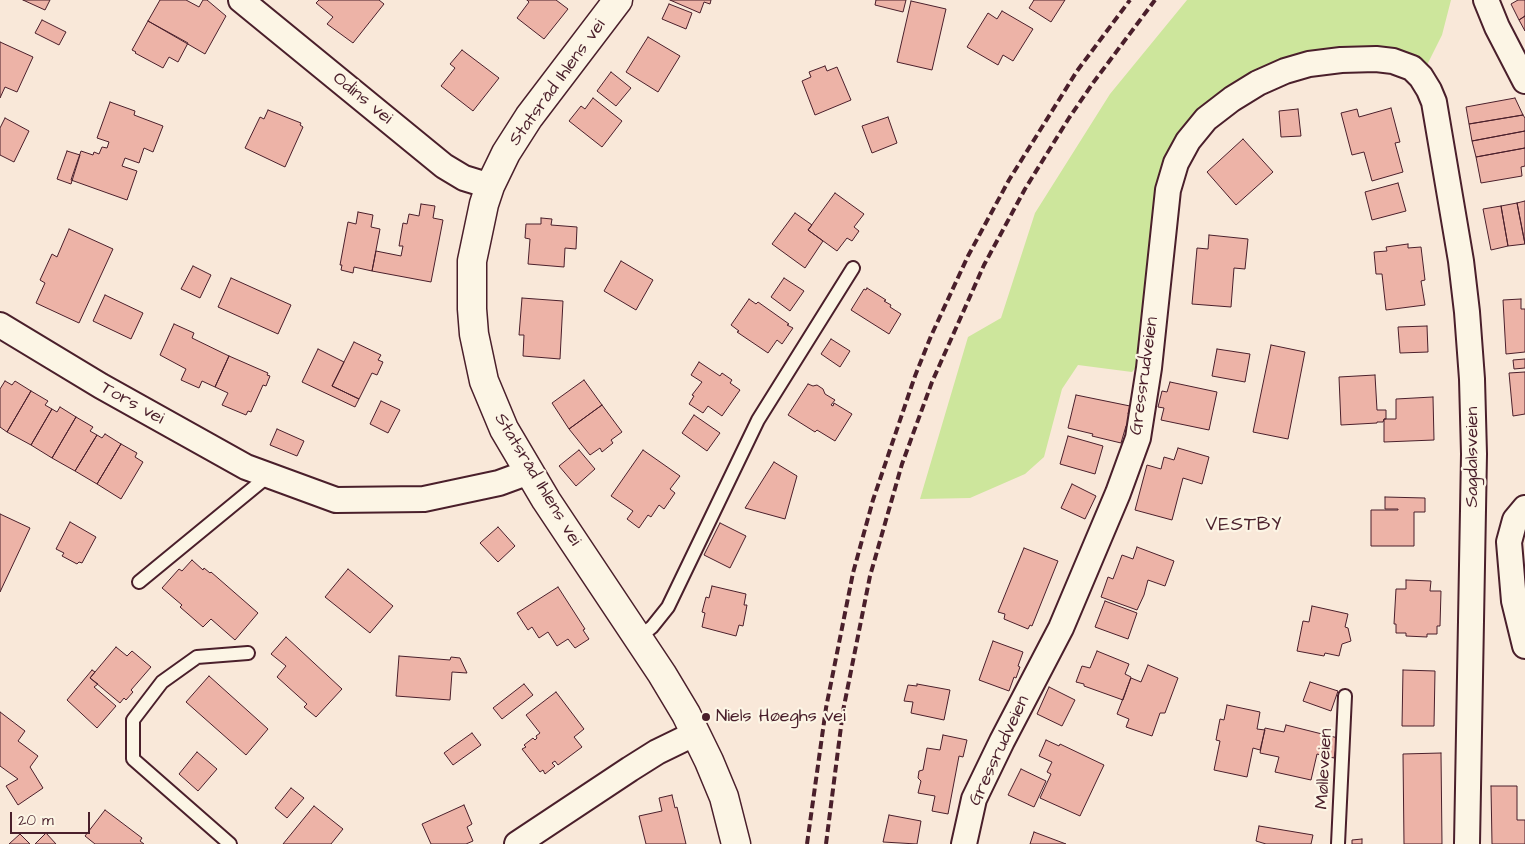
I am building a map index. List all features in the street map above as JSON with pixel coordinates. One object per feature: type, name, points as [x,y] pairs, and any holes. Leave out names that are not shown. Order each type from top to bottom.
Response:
[{"type":"street","name":"Odins vei","points":[[241,0],[444,166],[464,178],[490,186]]},
{"type":"street","name":"Statsråd Ihlens vei","points":[[618,0],[517,135],[490,186],[472,260],[474,334],[484,382],[504,429],[529,472],[670,688],[696,733],[724,797],[736,844]]},
{"type":"street","points":[[1486,0],[1497,27],[1525,81]]},
{"type":"street","name":"Gressrudveien","points":[[964,844],[974,799],[1002,741],[1062,628],[1118,493],[1138,438],[1149,368],[1168,190],[1176,163],[1188,141],[1206,119],[1238,95],[1284,71],[1309,64],[1341,60],[1393,61],[1412,68],[1421,77]]},
{"type":"street","name":"Sagdalsveien","points":[[1421,77],[1434,102],[1461,261],[1472,379],[1474,454],[1467,844]]},
{"type":"street","name":"Tors vei","points":[[0,325],[101,386],[246,467],[336,500],[424,500],[499,484],[529,472]]},
{"type":"street","points":[[1525,508],[1515,520],[1509,542],[1514,601],[1525,646]]},
{"type":"street","points":[[517,844],[657,752],[696,733]]},
{"type":"lane","points":[[637,639],[652,627],[668,607],[758,420],[853,268]]},
{"type":"lane","points":[[139,582],[268,476]]},
{"type":"lane","points":[[230,844],[132,759],[133,720],[162,682],[197,657],[248,652]]},
{"type":"lane","name":"Mølleveien","points":[[1338,844],[1345,696]]},
{"type":"green space","points":[[1187,0],[1451,0],[1442,35],[1414,91],[1392,61],[1296,68],[1207,123],[1180,170],[1150,351],[1132,372],[1078,365],[1062,389],[1044,457],[1025,474],[970,498],[920,499],[968,337],[1001,318],[1035,213],[1110,94]]},
{"type":"building","points":[[23,0],[50,0],[45,10]]},
{"type":"building","points":[[160,0],[186,0],[199,7],[203,0],[207,0],[226,16],[205,54],[148,21]]},
{"type":"building","points":[[319,0],[379,0],[384,4],[353,43],[327,24],[333,17],[316,3]]},
{"type":"building","points":[[527,0],[556,0],[568,9],[544,39],[517,18],[529,2]]},
{"type":"building","points":[[670,0],[711,0],[710,4],[704,2],[700,13]]},
{"type":"building","points":[[876,0],[906,0],[903,12],[875,5]]},
{"type":"building","points":[[1034,0],[1065,0],[1051,22],[1029,8]]},
{"type":"building","points":[[1518,0],[1525,0],[1525,16],[1519,20],[1511,4]]},
{"type":"building","points":[[911,1],[946,9],[932,70],[897,62]]},
{"type":"building","points":[[669,4],[692,13],[686,29],[662,19]]},
{"type":"building","points":[[1002,11],[1033,29],[1013,61],[1003,55],[998,65],[967,47],[988,13],[997,19]]},
{"type":"building","points":[[1525,16],[1525,31],[1519,20]]},
{"type":"building","points":[[42,20],[66,32],[59,45],[35,33]]},
{"type":"building","points":[[148,21],[188,43],[178,62],[169,57],[163,68],[132,50]]},
{"type":"building","points":[[648,37],[680,56],[658,92],[626,72]]},
{"type":"building","points":[[0,42],[33,57],[17,92],[5,87],[0,98]]},
{"type":"building","points":[[462,50],[499,78],[473,111],[441,86],[455,68],[450,64]]},
{"type":"building","points":[[825,66],[827,71],[837,67],[851,100],[815,115],[802,81],[811,77],[809,72]]},
{"type":"building","points":[[611,72],[631,88],[616,106],[597,91]]},
{"type":"building","points":[[593,98],[622,121],[602,147],[569,121],[581,106],[585,109]]},
{"type":"building","points":[[1515,98],[1523,115],[1469,124],[1466,107]]},
{"type":"building","points":[[110,102],[135,111],[134,115],[163,126],[153,152],[144,148],[139,163],[125,158],[122,166],[137,171],[127,200],[71,180],[81,151],[93,155],[94,152],[99,154],[102,147],[107,148],[109,142],[97,138]]},
{"type":"building","points":[[1391,108],[1400,142],[1395,143],[1403,172],[1372,181],[1364,152],[1352,155],[1341,113],[1357,109],[1359,117]]},
{"type":"building","points":[[1298,109],[1301,136],[1281,137],[1279,111]]},
{"type":"building","points":[[268,110],[301,123],[300,125],[303,127],[285,167],[245,148],[260,117],[264,119]]},
{"type":"building","points":[[1523,115],[1525,118],[1525,131],[1472,141],[1469,124]]},
{"type":"building","points":[[888,117],[897,143],[872,153],[862,126]]},
{"type":"building","points":[[5,118],[29,131],[14,162],[0,155],[0,128]]},
{"type":"building","points":[[1525,131],[1525,148],[1476,157],[1472,141]]},
{"type":"building","points":[[1243,139],[1273,172],[1236,205],[1207,172]]},
{"type":"building","points":[[1525,148],[1525,166],[1521,167],[1522,176],[1481,183],[1476,157]]},
{"type":"building","points":[[67,151],[80,155],[71,184],[57,179]]},
{"type":"building","points":[[1398,183],[1406,211],[1372,220],[1365,192]]},
{"type":"building","points":[[835,193],[864,214],[854,227],[859,231],[852,241],[847,238],[837,251],[808,230]]},
{"type":"building","points":[[1525,201],[1525,244],[1517,203]]},
{"type":"building","points":[[1517,203],[1525,244],[1508,246],[1501,206]]},
{"type":"building","points":[[421,204],[435,206],[433,218],[443,220],[431,282],[372,271],[376,251],[401,256],[403,246],[399,246],[403,223],[407,224],[409,214],[419,216]]},
{"type":"building","points":[[1501,206],[1508,246],[1491,250],[1483,209]]},
{"type":"building","points":[[358,212],[373,215],[371,227],[380,229],[372,271],[354,267],[353,273],[341,270],[342,265],[340,265],[348,222],[356,224]]},
{"type":"building","points":[[795,213],[812,225],[808,230],[823,241],[805,268],[772,244]]},
{"type":"building","points":[[541,218],[552,219],[551,225],[577,227],[576,249],[565,248],[564,267],[528,264],[530,239],[525,238],[526,224],[541,224]]},
{"type":"building","points":[[69,229],[113,249],[79,323],[36,303],[45,283],[40,280],[52,254],[57,257]]},
{"type":"building","points":[[1209,235],[1248,239],[1245,269],[1234,268],[1231,307],[1192,304],[1197,248],[1208,249]]},
{"type":"building","points":[[1408,244],[1408,248],[1421,247],[1425,280],[1421,281],[1425,305],[1386,310],[1382,274],[1376,274],[1374,252],[1387,251],[1386,247]]},
{"type":"building","points":[[621,261],[653,280],[636,310],[604,291]]},
{"type":"building","points":[[193,266],[211,275],[200,298],[181,289]]},
{"type":"building","points":[[231,278],[291,305],[278,334],[218,307]]},
{"type":"building","points":[[784,278],[804,291],[790,311],[771,297]]},
{"type":"building","points":[[867,288],[886,300],[884,301],[891,305],[890,307],[901,314],[889,334],[851,310],[864,289],[866,290]]},
{"type":"building","points":[[105,295],[143,313],[131,339],[93,321]]},
{"type":"building","points":[[522,298],[563,301],[560,359],[523,356],[524,335],[519,335]]},
{"type":"building","points":[[749,299],[756,304],[758,302],[793,328],[782,344],[777,340],[768,353],[737,332],[739,331],[731,325]]},
{"type":"building","points":[[1521,299],[1521,309],[1525,309],[1525,352],[1506,354],[1503,300]]},
{"type":"building","points":[[174,324],[194,333],[192,338],[229,356],[215,387],[202,381],[199,388],[181,380],[186,369],[160,355]]},
{"type":"building","points":[[1427,326],[1428,352],[1400,353],[1398,327]]},
{"type":"building","points":[[831,339],[850,351],[840,367],[821,354]]},
{"type":"building","points":[[354,342],[381,355],[378,360],[383,362],[377,375],[372,373],[359,399],[332,386]]},
{"type":"building","points":[[1271,345],[1305,352],[1288,439],[1253,432]]},
{"type":"building","points":[[318,349],[344,362],[332,386],[359,399],[355,407],[302,382]]},
{"type":"building","points":[[1217,349],[1250,354],[1245,382],[1212,376]]},
{"type":"building","points":[[229,356],[268,373],[267,375],[270,376],[266,386],[263,385],[251,412],[248,411],[246,415],[222,405],[228,393],[215,387]]},
{"type":"building","points":[[1525,359],[1525,368],[1514,369],[1513,360]]},
{"type":"building","points":[[699,362],[720,376],[722,373],[732,380],[730,383],[740,390],[722,416],[708,406],[703,413],[689,404],[694,396],[692,395],[702,382],[691,375]]},
{"type":"building","points":[[1525,372],[1525,414],[1513,416],[1509,373]]},
{"type":"building","points":[[1375,375],[1377,410],[1386,410],[1386,419],[1383,422],[1377,423],[1341,425],[1339,377]]},
{"type":"building","points":[[584,380],[602,405],[569,429],[552,403]]},
{"type":"building","points":[[5,381],[12,385],[15,381],[31,391],[7,432],[0,427],[0,389]]},
{"type":"building","points":[[1170,382],[1217,392],[1209,430],[1161,420],[1164,408],[1158,407],[1162,391],[1167,392]]},
{"type":"building","points":[[808,384],[817,385],[823,389],[825,394],[835,400],[831,405],[833,406],[834,403],[852,414],[835,441],[817,430],[815,432],[788,415]]},
{"type":"building","points":[[31,391],[48,401],[45,405],[52,409],[31,445],[7,432]]},
{"type":"building","points":[[1076,395],[1130,406],[1128,414],[1132,415],[1129,426],[1126,426],[1121,443],[1068,428]]},
{"type":"building","points":[[1433,397],[1434,440],[1384,442],[1384,419],[1396,419],[1396,399]]},
{"type":"building","points":[[381,401],[400,410],[388,433],[370,424]]},
{"type":"building","points":[[602,405],[622,432],[611,440],[613,443],[602,452],[600,448],[590,455],[569,429]]},
{"type":"building","points":[[60,407],[76,417],[52,458],[31,445],[52,409],[57,412]]},
{"type":"building","points":[[694,415],[720,433],[707,451],[682,433]]},
{"type":"building","points":[[76,417],[93,427],[90,431],[97,435],[75,471],[52,458]]},
{"type":"building","points":[[277,429],[304,441],[297,456],[270,445]]},
{"type":"building","points":[[105,434],[121,444],[97,484],[75,471],[97,435],[102,438]]},
{"type":"building","points":[[1068,436],[1103,446],[1095,474],[1060,464]]},
{"type":"building","points":[[121,444],[137,453],[135,457],[143,462],[121,499],[97,484]]},
{"type":"building","points":[[1178,448],[1209,457],[1202,484],[1183,478],[1172,520],[1135,510],[1147,465],[1161,469],[1164,457],[1174,460]]},
{"type":"building","points":[[579,450],[595,469],[576,486],[559,466]]},
{"type":"building","points":[[643,450],[680,476],[670,489],[675,493],[664,509],[659,505],[651,517],[648,515],[639,528],[627,519],[633,511],[611,496]]},
{"type":"building","points":[[774,462],[797,476],[785,519],[745,508]]},
{"type":"building","points":[[1072,484],[1096,496],[1085,519],[1061,508]]},
{"type":"building","points":[[1385,497],[1425,498],[1425,512],[1414,512],[1414,546],[1371,546],[1371,510],[1398,510],[1385,509]]},
{"type":"building","points":[[0,514],[30,528],[0,592]]},
{"type":"building","points":[[70,522],[96,537],[82,563],[79,562],[77,564],[62,556],[64,553],[56,549]]},
{"type":"building","points":[[720,523],[746,536],[730,568],[704,555]]},
{"type":"building","points":[[498,527],[515,546],[498,562],[480,543]]},
{"type":"building","points":[[1137,547],[1174,561],[1165,586],[1148,580],[1137,610],[1101,597],[1108,577],[1113,579],[1122,555],[1133,559]]},
{"type":"building","points":[[1024,548],[1058,561],[1032,626],[1030,625],[1028,629],[1004,619],[1005,614],[998,612]]},
{"type":"building","points":[[192,560],[203,570],[204,568],[211,572],[258,613],[235,640],[211,619],[203,627],[162,588],[179,569],[182,571]]},
{"type":"building","points":[[348,569],[393,606],[370,633],[325,597]]},
{"type":"building","points":[[1406,580],[1431,581],[1430,591],[1441,591],[1440,626],[1437,626],[1437,634],[1427,634],[1427,637],[1406,636],[1406,633],[1396,633],[1396,624],[1394,624],[1396,589],[1406,589]]},
{"type":"building","points":[[712,586],[746,594],[744,605],[747,605],[743,626],[739,625],[736,636],[702,627],[705,613],[702,612],[706,597],[709,598]]},
{"type":"building","points":[[558,587],[585,629],[583,630],[589,639],[575,648],[568,639],[557,646],[548,632],[539,638],[532,627],[528,630],[517,613]]},
{"type":"building","points":[[1105,601],[1137,613],[1128,639],[1095,627]]},
{"type":"building","points":[[1312,606],[1348,614],[1345,627],[1348,628],[1351,641],[1342,644],[1339,656],[1325,653],[1324,656],[1297,651],[1303,621],[1309,622]]},
{"type":"building","points":[[286,637],[342,689],[316,717],[304,707],[307,704],[277,677],[286,666],[271,654]]},
{"type":"building","points":[[993,641],[1023,652],[1018,666],[1020,667],[1009,691],[979,680]]},
{"type":"building","points":[[116,647],[127,656],[132,651],[151,667],[131,690],[133,692],[126,700],[124,698],[120,703],[90,678]]},
{"type":"building","points":[[1097,651],[1129,664],[1125,674],[1131,677],[1123,700],[1076,682],[1082,666],[1090,668]]},
{"type":"building","points":[[399,656],[450,660],[451,657],[460,658],[467,673],[452,672],[450,700],[396,696]]},
{"type":"building","points":[[1148,665],[1178,678],[1165,713],[1160,713],[1152,736],[1126,727],[1129,719],[1117,714],[1131,678],[1141,682]]},
{"type":"building","points":[[92,670],[95,672],[90,678],[98,684],[94,687],[116,706],[97,728],[67,700]]},
{"type":"building","points":[[1403,670],[1435,671],[1434,726],[1402,726]]},
{"type":"building","points":[[209,676],[268,729],[246,755],[186,702]]},
{"type":"building","points":[[1310,682],[1338,691],[1331,711],[1303,701]]},
{"type":"building","points":[[524,684],[533,695],[502,719],[493,708]]},
{"type":"building","points":[[917,684],[950,690],[944,720],[911,713],[913,702],[904,701],[908,685],[917,686]]},
{"type":"building","points":[[1049,687],[1075,700],[1062,726],[1037,714]]},
{"type":"building","points":[[556,692],[584,729],[574,737],[582,747],[558,765],[555,761],[552,763],[555,766],[545,774],[543,770],[540,772],[522,749],[533,738],[535,740],[536,736],[540,733],[526,715]]},
{"type":"building","points":[[1227,705],[1260,712],[1257,729],[1265,730],[1260,750],[1253,748],[1247,777],[1214,770],[1220,741],[1216,740],[1220,719],[1224,720]]},
{"type":"building","points":[[0,712],[25,731],[18,741],[38,756],[30,767],[43,788],[18,805],[6,786],[18,779],[0,766]]},
{"type":"building","points":[[1286,725],[1338,738],[1334,758],[1317,754],[1311,780],[1275,772],[1279,757],[1260,753],[1265,728],[1284,732]]},
{"type":"building","points":[[472,733],[481,745],[453,765],[444,753]]},
{"type":"building","points":[[943,735],[967,740],[963,757],[959,756],[948,814],[932,811],[935,796],[918,793],[921,781],[918,778],[919,771],[923,770],[927,748],[940,750]]},
{"type":"building","points":[[1046,740],[1059,746],[1060,744],[1104,765],[1080,816],[1040,798],[1051,774],[1047,772],[1052,762],[1039,756]]},
{"type":"building","points":[[197,752],[217,769],[198,791],[179,774]]},
{"type":"building","points":[[1441,753],[1442,844],[1404,844],[1403,754]]},
{"type":"building","points":[[1021,769],[1046,781],[1034,807],[1008,795]]},
{"type":"building","points":[[1491,786],[1517,786],[1517,820],[1525,820],[1525,844],[1492,844]]},
{"type":"building","points":[[291,788],[304,798],[287,818],[275,808]]},
{"type":"building","points":[[672,795],[675,808],[677,807],[686,844],[646,844],[639,816],[662,811],[659,798]]},
{"type":"building","points":[[464,805],[472,824],[467,827],[473,841],[466,844],[431,844],[422,824]]},
{"type":"building","points":[[314,806],[343,829],[331,844],[283,844]]},
{"type":"building","points":[[105,810],[142,838],[140,841],[144,844],[95,844],[85,836]]},
{"type":"building","points":[[889,815],[921,821],[917,844],[883,842]]},
{"type":"building","points":[[1259,826],[1313,835],[1311,844],[1266,844],[1256,841]]},
{"type":"building","points":[[1034,832],[1066,844],[1030,844]]},
{"type":"building","points":[[46,833],[56,844],[35,844]]},
{"type":"building","points":[[20,834],[30,844],[9,844]]},
{"type":"building","points":[[1362,839],[1362,844],[1352,844],[1352,840]]},
{"type":"railway","points":[[807,844],[826,708],[853,573],[873,500],[915,376],[931,336],[968,256],[1009,180],[1077,71],[1130,0]]},
{"type":"railway","points":[[826,844],[843,711],[870,576],[902,464],[932,382],[984,265],[1025,189],[1093,83],[1155,0]]},
{"type":"place","name":"Niels Høeghs vei","points":[[706,717]]},
{"type":"district","name":"VESTBY","points":[[1244,526]]}]
